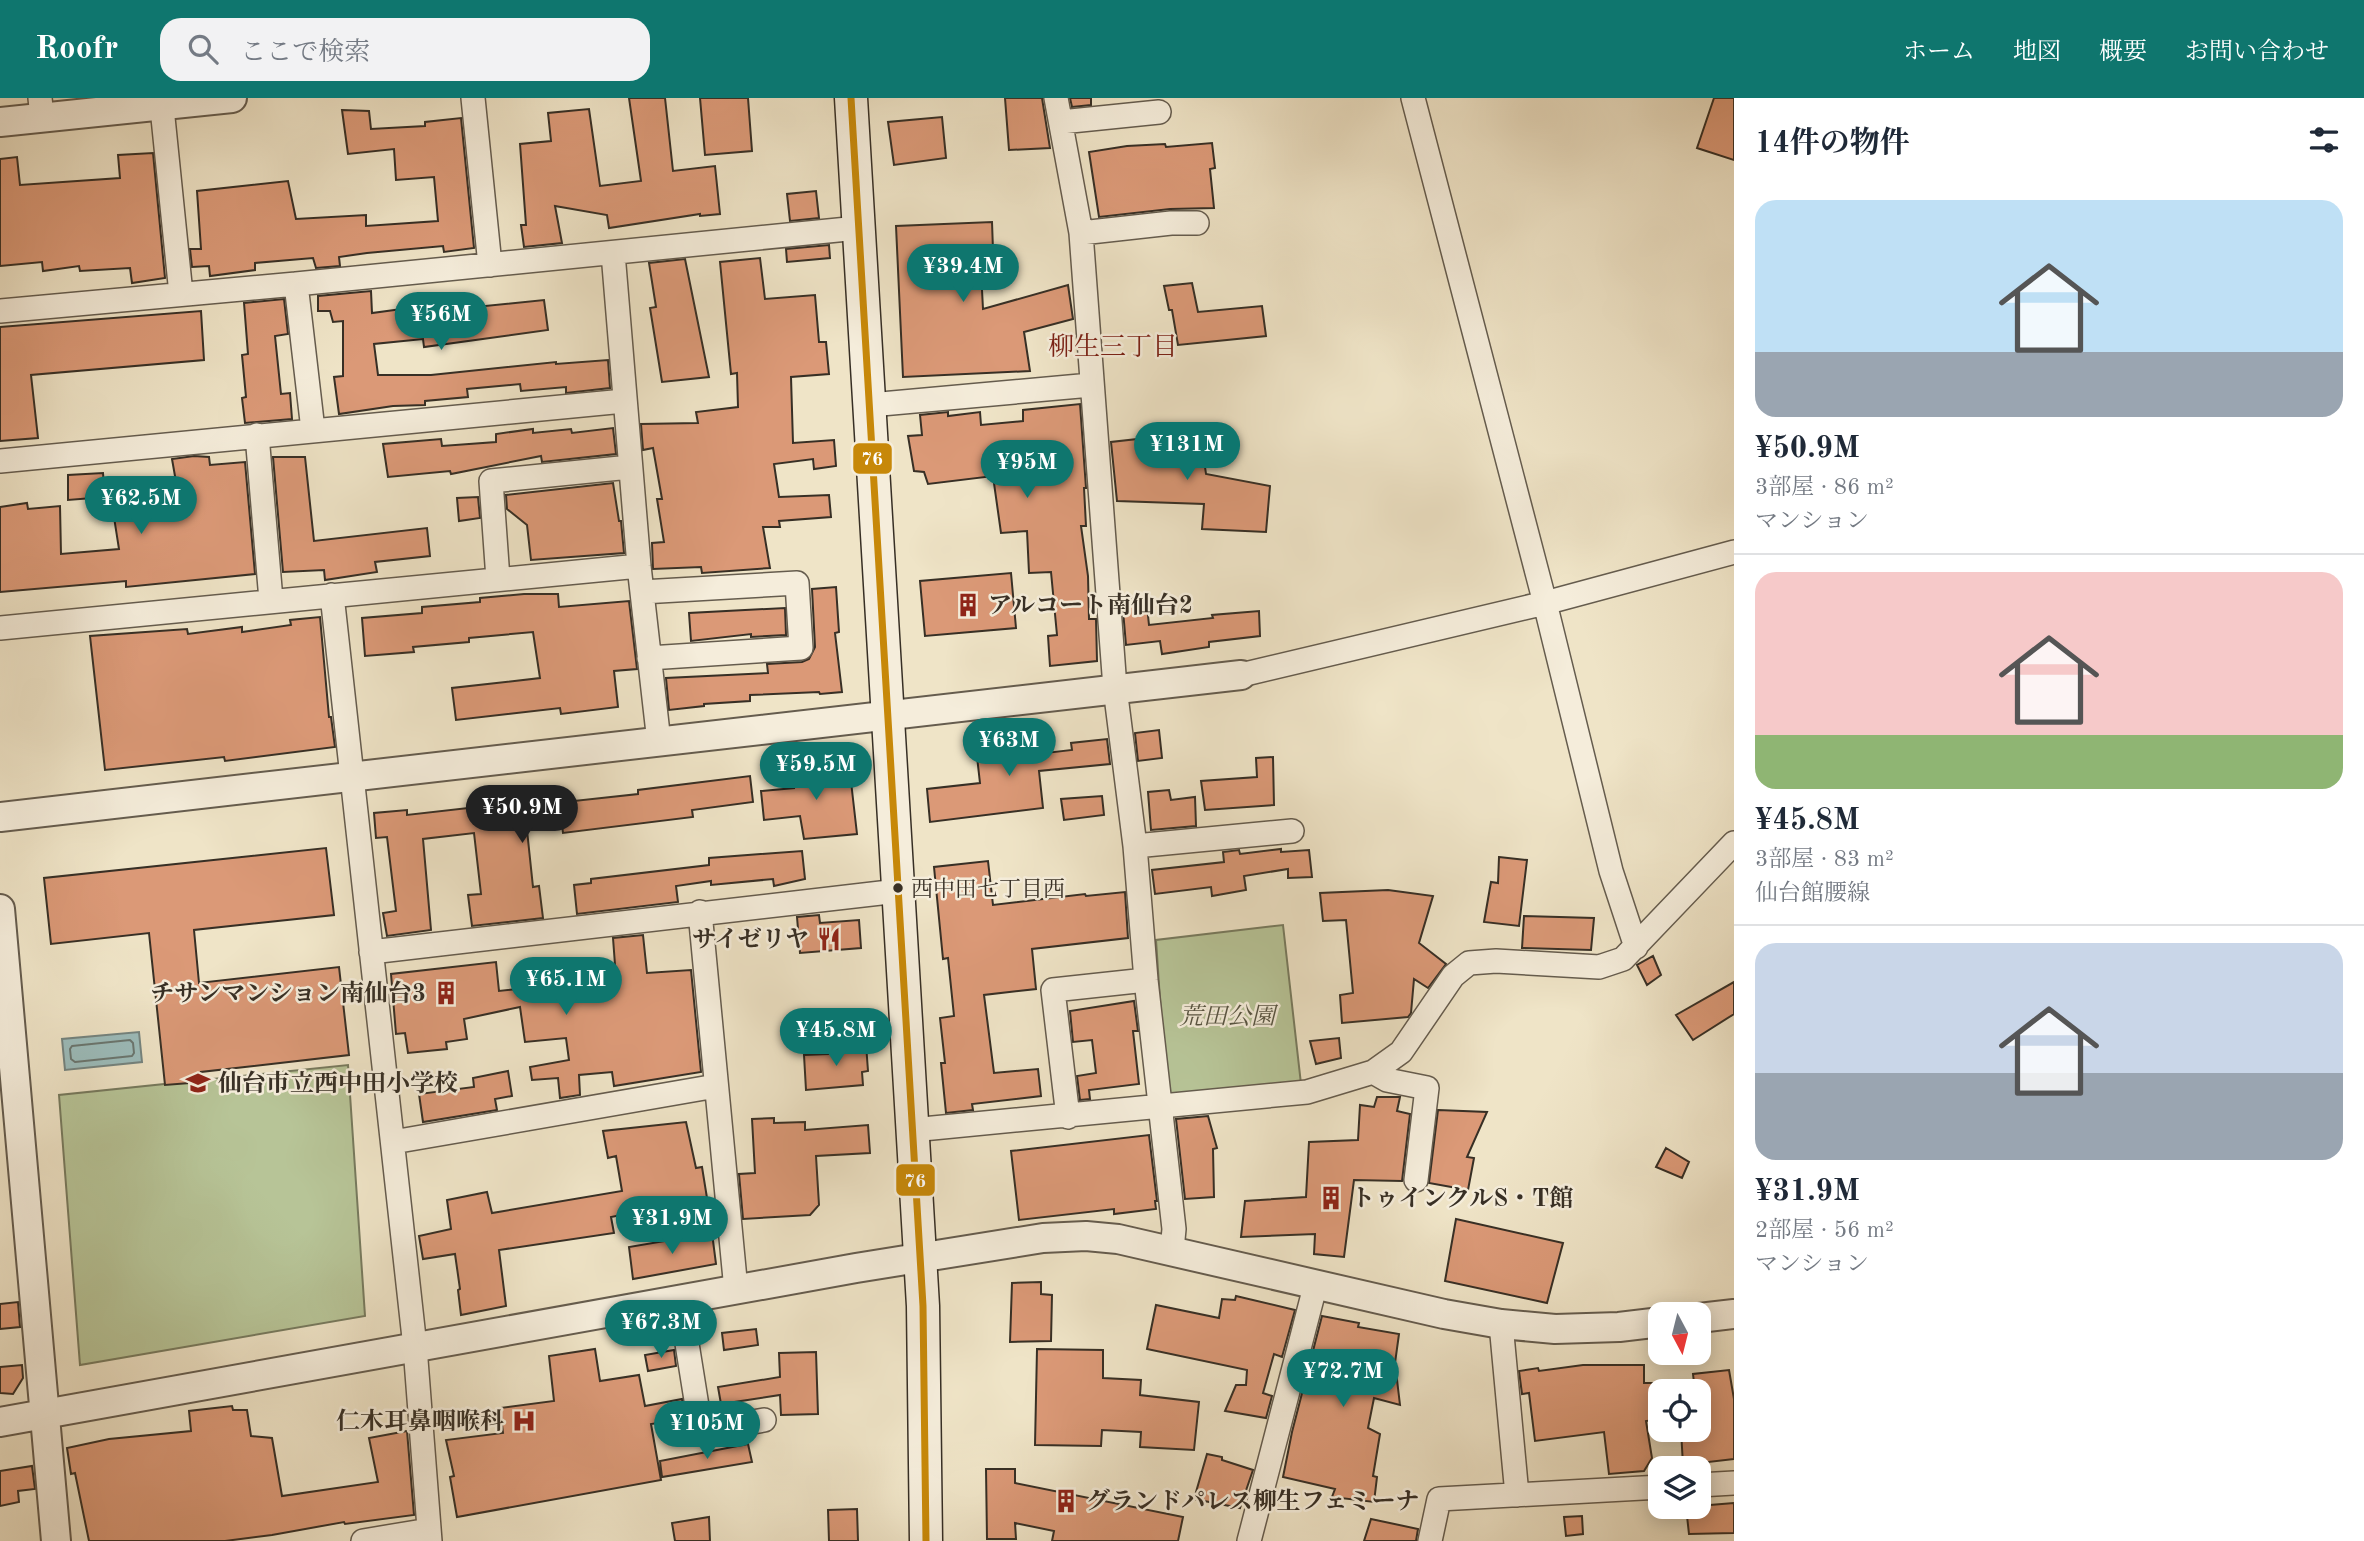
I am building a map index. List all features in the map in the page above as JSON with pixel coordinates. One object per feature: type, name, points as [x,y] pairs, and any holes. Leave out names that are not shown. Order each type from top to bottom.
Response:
[{"type":"main road","points":[[851,98],[923,1306],[926,1541]]},
{"type":"street","points":[[0,122],[41,108],[232,98]]},
{"type":"street","points":[[473,98],[490,265]]},
{"type":"street","points":[[1056,98],[1081,233],[1115,688],[1135,846],[1146,980],[1174,1229],[1172,1250]]},
{"type":"street","points":[[1413,98],[1545,603],[1611,871],[1636,947]]},
{"type":"street","points":[[161,101],[181,294]]},
{"type":"street","points":[[1061,122],[1159,112]]},
{"type":"street","points":[[1081,233],[1171,223],[1197,223]]},
{"type":"street","points":[[0,311],[858,228]]},
{"type":"street","points":[[613,253],[639,566],[659,742]]},
{"type":"street","points":[[296,284],[313,430]]},
{"type":"street","points":[[870,405],[1091,385]]},
{"type":"street","points":[[0,461],[624,401]]},
{"type":"street","points":[[257,435],[271,600]]},
{"type":"street","points":[[498,579],[491,481],[630,467]]},
{"type":"street","points":[[0,817],[1241,675],[1545,603],[1734,552]]},
{"type":"street","points":[[0,628],[639,566]]},
{"type":"street","points":[[642,592],[797,583],[802,648],[649,658]]},
{"type":"street","points":[[332,595],[415,1347],[429,1536],[363,1541]]},
{"type":"street","points":[[1135,846],[1292,831]]},
{"type":"street","points":[[912,1130],[1307,1092],[1373,1072],[1401,1052],[1453,976],[1469,963],[1496,961],[1599,968],[1623,959],[1734,843]]},
{"type":"street","points":[[371,952],[898,891]]},
{"type":"street","points":[[0,909],[9,1119],[46,1414],[56,1541]]},
{"type":"street","points":[[700,912],[736,1290]]},
{"type":"street","points":[[1068,1116],[1053,990],[1146,980]]},
{"type":"street","points":[[1373,1072],[1387,1080],[1427,1088],[1416,1180]]},
{"type":"street","points":[[393,1142],[716,1086]]},
{"type":"street","points":[[0,1422],[736,1290],[1043,1238],[1086,1236],[1118,1239],[1444,1314],[1501,1324],[1555,1329],[1648,1324]]},
{"type":"street","points":[[1250,1541],[1317,1283]]},
{"type":"street","points":[[680,1300],[701,1431],[764,1420]]},
{"type":"street","points":[[1712,1317],[1734,1314]]},
{"type":"street","points":[[1501,1324],[1517,1495]]},
{"type":"street","points":[[1711,1484],[1734,1483]]},
{"type":"street","points":[[1430,1541],[1439,1499],[1648,1488]]},
{"type":"green space","name":"荒田公園","points":[[1283,925],[1301,1084],[1175,1100],[1166,1090],[1156,940]]},
{"type":"green space","points":[[348,1065],[365,1316],[80,1365],[59,1095]]},
{"type":"water","points":[[139,1032],[142,1062],[65,1070],[62,1039]]},
{"type":"building","points":[[629,98],[665,98],[673,171],[715,166],[720,214],[700,214],[609,228],[607,215],[555,206],[562,243],[524,247],[521,225],[526,225],[520,144],[551,141],[548,113],[589,109],[600,186],[641,181]]},
{"type":"building","points":[[700,98],[748,98],[752,151],[705,155]]},
{"type":"building","points":[[1005,98],[1042,98],[1050,148],[1009,150]]},
{"type":"building","points":[[1070,98],[1091,98],[1091,105],[1072,107]]},
{"type":"building","points":[[1714,98],[1734,98],[1734,160],[1697,148]]},
{"type":"building","points":[[342,110],[369,111],[371,129],[425,126],[425,122],[461,118],[474,248],[444,252],[443,246],[367,253],[339,257],[340,266],[316,268],[313,258],[255,263],[255,270],[210,276],[209,266],[192,267],[190,249],[201,249],[197,191],[288,181],[296,219],[366,215],[366,226],[438,221],[434,177],[396,180],[394,149],[348,154]]},
{"type":"building","points":[[942,117],[946,158],[894,165],[888,122]]},
{"type":"building","points":[[1212,143],[1215,168],[1210,169],[1214,208],[1170,209],[1099,217],[1089,152],[1127,146],[1165,144],[1166,147]]},
{"type":"building","points":[[153,153],[165,278],[132,283],[130,268],[80,271],[79,266],[43,271],[42,262],[0,266],[0,159],[17,157],[20,185],[120,178],[118,155]]},
{"type":"building","points":[[816,191],[819,218],[790,221],[787,194]]},
{"type":"building","points":[[992,222],[993,250],[1003,248],[1007,265],[981,271],[983,309],[1068,285],[1073,319],[1024,332],[1030,371],[903,377],[896,226]]},
{"type":"building","points":[[829,245],[830,258],[787,262],[786,249]]},
{"type":"building","points":[[760,258],[765,299],[815,295],[819,342],[826,342],[829,374],[791,377],[793,443],[834,440],[836,466],[814,469],[813,459],[774,464],[779,497],[829,495],[831,517],[779,521],[780,527],[763,527],[770,568],[702,573],[701,567],[653,569],[652,543],[664,542],[657,499],[662,499],[653,448],[643,450],[641,424],[698,423],[696,412],[738,407],[737,373],[731,374],[720,262]]},
{"type":"building","points":[[685,259],[709,377],[662,382],[650,308],[656,307],[649,263]]},
{"type":"building","points":[[1192,283],[1198,312],[1262,306],[1266,336],[1178,345],[1172,310],[1169,310],[1164,286]]},
{"type":"building","points":[[371,291],[372,313],[416,307],[417,310],[456,306],[456,309],[544,300],[548,330],[424,347],[423,339],[374,344],[378,375],[431,375],[556,362],[608,360],[610,388],[566,393],[566,387],[521,391],[520,384],[467,389],[468,397],[425,401],[425,405],[393,406],[339,414],[334,377],[343,376],[343,321],[333,322],[330,311],[318,311],[318,296]]},
{"type":"building","points":[[284,299],[288,334],[275,336],[281,394],[290,393],[292,419],[245,423],[242,398],[246,397],[242,355],[248,354],[244,303]]},
{"type":"building","points":[[201,311],[204,360],[31,375],[38,438],[0,441],[0,327]]},
{"type":"building","points":[[1080,404],[1086,488],[1086,526],[1081,526],[1088,576],[1089,619],[1096,619],[1097,661],[1050,666],[1048,636],[1057,635],[1051,572],[1029,573],[1027,531],[1001,533],[993,476],[928,484],[924,472],[914,471],[908,436],[922,435],[920,415],[948,412],[948,416],[980,412],[981,425],[1023,421],[1023,410]]},
{"type":"building","points":[[613,428],[616,454],[542,462],[541,456],[451,474],[450,471],[388,477],[383,444],[441,439],[442,446],[496,442],[496,434],[533,429],[533,433],[571,429],[572,433]]},
{"type":"building","points":[[1200,432],[1206,474],[1270,486],[1266,532],[1202,529],[1204,504],[1117,501],[1111,442]]},
{"type":"building","points":[[209,457],[210,465],[245,462],[255,574],[126,587],[126,581],[0,592],[0,507],[27,503],[28,509],[60,506],[61,554],[119,549],[111,498],[178,493],[172,459]]},
{"type":"building","points":[[273,457],[305,457],[314,541],[427,528],[430,556],[375,562],[377,572],[325,580],[324,570],[283,572]]},
{"type":"building","points":[[103,473],[105,497],[68,500],[68,475]]},
{"type":"building","points":[[613,483],[624,553],[531,560],[527,525],[507,509],[506,495]]},
{"type":"building","points":[[478,497],[480,518],[459,521],[457,498]]},
{"type":"building","name":"アルコート南仙台2","points":[[1011,573],[1016,628],[925,636],[920,581]]},
{"type":"building","points":[[836,587],[839,632],[835,633],[842,692],[750,695],[750,701],[669,710],[666,678],[768,673],[767,664],[802,662],[809,659],[815,647],[812,589]]},
{"type":"building","points":[[558,594],[559,607],[629,601],[637,669],[614,671],[618,707],[561,714],[560,708],[456,720],[452,688],[540,678],[533,632],[469,638],[469,642],[413,647],[414,652],[365,656],[362,618],[422,613],[422,607],[480,602],[480,598]]},
{"type":"building","points":[[1146,597],[1149,625],[1259,611],[1260,636],[1209,642],[1209,647],[1162,654],[1160,641],[1126,645],[1122,599]]},
{"type":"building","points":[[785,608],[786,635],[751,637],[751,634],[691,641],[689,613]]},
{"type":"building","points":[[320,617],[329,717],[335,747],[225,761],[224,757],[105,770],[90,636],[187,629],[188,634],[242,627],[242,632],[291,625],[290,620]]},
{"type":"building","points":[[1159,730],[1162,758],[1138,761],[1135,733]]},
{"type":"building","points":[[1026,733],[1029,755],[1072,750],[1071,743],[1107,739],[1110,764],[1039,771],[1043,808],[930,822],[927,789],[980,783],[975,739]]},
{"type":"building","points":[[1273,757],[1274,805],[1205,810],[1201,781],[1257,777],[1256,758]]},
{"type":"building","points":[[849,764],[857,834],[804,839],[800,816],[764,820],[761,791],[794,788],[793,779],[807,778],[806,768]]},
{"type":"building","points":[[750,776],[753,802],[692,810],[693,817],[563,833],[562,825],[527,830],[533,887],[539,886],[543,918],[472,926],[468,895],[481,894],[474,833],[423,839],[431,930],[387,936],[383,913],[396,911],[387,837],[376,838],[374,813],[407,810],[407,815],[523,803],[523,806],[556,803],[638,794],[638,790]]},
{"type":"building","points":[[1169,790],[1171,800],[1195,797],[1196,826],[1151,830],[1148,792]]},
{"type":"building","points":[[1102,796],[1104,815],[1064,820],[1061,799]]},
{"type":"building","points":[[326,848],[334,915],[194,930],[199,983],[339,967],[349,1055],[201,1072],[202,1082],[165,1085],[149,933],[51,944],[44,878]]},
{"type":"building","points":[[1281,849],[1281,852],[1309,850],[1312,877],[1288,878],[1288,869],[1244,876],[1246,890],[1212,896],[1211,887],[1155,894],[1152,870],[1224,862],[1223,852],[1239,850],[1240,854]]},
{"type":"building","points":[[802,851],[805,879],[774,886],[773,879],[711,885],[711,881],[676,886],[678,902],[577,914],[574,885],[591,883],[591,879],[709,865],[709,858]]},
{"type":"building","points":[[1499,857],[1527,860],[1519,926],[1484,922],[1491,882],[1498,883]]},
{"type":"building","points":[[988,861],[993,905],[1125,892],[1128,938],[1032,949],[1036,989],[984,995],[994,1073],[1038,1069],[1041,1096],[972,1104],[973,1110],[946,1113],[941,1063],[945,1063],[940,1018],[954,1016],[948,958],[943,959],[934,867]]},
{"type":"building","points":[[1388,890],[1433,896],[1419,943],[1446,964],[1428,988],[1414,979],[1411,1013],[1408,1017],[1342,1023],[1340,995],[1353,993],[1346,920],[1323,921],[1320,893]]},
{"type":"building","points":[[819,915],[820,923],[859,920],[861,948],[800,953],[797,917]]},
{"type":"building","points":[[1524,916],[1594,918],[1591,950],[1522,948]]},
{"type":"building","points":[[643,935],[647,973],[691,970],[701,1072],[614,1086],[612,1072],[579,1075],[580,1095],[560,1098],[558,1078],[532,1080],[530,1067],[569,1060],[566,1038],[525,1042],[520,1007],[464,1019],[467,1039],[446,1042],[447,1049],[408,1053],[405,1033],[396,1034],[391,974],[496,962],[499,991],[616,978],[613,938]]},
{"type":"building","points":[[1653,956],[1661,975],[1647,985],[1637,965]]},
{"type":"building","points":[[1734,982],[1734,1014],[1693,1040],[1676,1015]]},
{"type":"building","points":[[1134,1001],[1138,1031],[1133,1031],[1139,1084],[1089,1090],[1090,1099],[1080,1100],[1077,1076],[1096,1073],[1092,1040],[1073,1042],[1070,1011]]},
{"type":"building","points":[[1339,1038],[1341,1058],[1316,1064],[1310,1041]]},
{"type":"building","points":[[866,1044],[868,1071],[862,1072],[863,1085],[806,1090],[804,1055],[828,1054],[827,1047]]},
{"type":"building","points":[[508,1071],[512,1096],[495,1099],[497,1110],[423,1122],[419,1094],[474,1087],[473,1078]]},
{"type":"building","points":[[1377,1097],[1400,1097],[1397,1111],[1410,1114],[1402,1181],[1354,1180],[1344,1257],[1314,1254],[1315,1234],[1241,1237],[1245,1201],[1306,1197],[1309,1142],[1358,1140],[1360,1105],[1374,1107]]},
{"type":"building","points":[[1438,1110],[1487,1112],[1467,1157],[1474,1158],[1468,1190],[1429,1183]]},
{"type":"building","points":[[1208,1116],[1217,1148],[1213,1149],[1214,1197],[1185,1199],[1176,1119]]},
{"type":"building","points":[[774,1118],[774,1123],[805,1122],[805,1130],[868,1125],[870,1153],[816,1156],[819,1205],[810,1215],[743,1219],[739,1174],[755,1173],[752,1119]]},
{"type":"building","points":[[686,1122],[696,1168],[702,1167],[707,1198],[611,1217],[614,1233],[499,1250],[506,1306],[461,1315],[455,1254],[423,1259],[419,1236],[451,1229],[447,1200],[487,1192],[492,1213],[622,1191],[616,1156],[608,1158],[603,1131]]},
{"type":"building","points":[[1149,1135],[1156,1209],[1114,1214],[1114,1209],[1019,1220],[1011,1151]]},
{"type":"building","points":[[1666,1148],[1689,1162],[1682,1178],[1656,1167]]},
{"type":"building","points":[[1456,1219],[1563,1243],[1547,1303],[1445,1281]]},
{"type":"building","points":[[712,1233],[716,1264],[633,1279],[629,1247]]},
{"type":"building","points":[[1041,1282],[1041,1294],[1052,1295],[1051,1341],[1010,1342],[1012,1283]]},
{"type":"building","points":[[1236,1296],[1295,1310],[1282,1357],[1274,1354],[1263,1393],[1272,1396],[1266,1418],[1225,1411],[1236,1385],[1246,1385],[1247,1370],[1147,1349],[1156,1305],[1219,1318],[1222,1299],[1235,1300]]},
{"type":"building","points":[[18,1302],[20,1327],[0,1329],[0,1304]]},
{"type":"building","points":[[1322,1316],[1359,1323],[1358,1327],[1399,1334],[1395,1363],[1400,1405],[1374,1398],[1368,1428],[1380,1434],[1373,1476],[1377,1477],[1374,1502],[1332,1497],[1335,1489],[1283,1477]]},
{"type":"building","points":[[756,1329],[758,1345],[724,1350],[722,1333]]},
{"type":"building","points":[[595,1349],[600,1381],[639,1375],[645,1406],[682,1399],[685,1419],[651,1424],[661,1480],[457,1517],[450,1477],[454,1476],[446,1440],[503,1433],[500,1408],[554,1401],[549,1356]]},
{"type":"building","points":[[1037,1349],[1103,1350],[1103,1378],[1141,1380],[1140,1395],[1199,1402],[1194,1450],[1140,1447],[1141,1432],[1102,1430],[1101,1446],[1035,1445]]},
{"type":"building","points":[[674,1350],[676,1366],[648,1371],[645,1355]]},
{"type":"building","points":[[816,1352],[818,1414],[781,1415],[780,1395],[721,1404],[718,1387],[780,1377],[779,1353]]},
{"type":"building","points":[[22,1365],[23,1378],[13,1394],[0,1393],[0,1367]]},
{"type":"building","points":[[1583,1365],[1644,1365],[1644,1383],[1648,1383],[1646,1421],[1652,1456],[1648,1456],[1648,1464],[1644,1471],[1609,1474],[1604,1432],[1535,1441],[1529,1393],[1522,1394],[1519,1371],[1538,1368],[1539,1371]]},
{"type":"building","points":[[1729,1370],[1734,1399],[1734,1459],[1711,1462],[1711,1456],[1682,1456],[1682,1442],[1711,1442],[1711,1379],[1694,1379],[1693,1374]]},
{"type":"building","points":[[232,1406],[233,1410],[247,1410],[251,1436],[272,1438],[282,1496],[378,1482],[369,1438],[407,1431],[414,1515],[344,1522],[225,1541],[89,1541],[67,1448],[109,1439],[191,1431],[189,1411]]},
{"type":"building","points":[[748,1444],[752,1462],[662,1477],[660,1461]]},
{"type":"building","points":[[1207,1454],[1253,1470],[1240,1508],[1194,1499]]},
{"type":"building","points":[[32,1466],[35,1489],[18,1491],[19,1502],[0,1506],[0,1471]]},
{"type":"building","name":"グランドパレス柳生フェミーナ","points":[[986,1469],[1015,1469],[1015,1483],[1183,1517],[1178,1541],[1052,1541],[1054,1531],[1015,1523],[1016,1539],[987,1539]]},
{"type":"building","points":[[1734,1503],[1734,1533],[1689,1534],[1687,1519],[1711,1519],[1711,1505]]},
{"type":"building","points":[[857,1509],[858,1541],[829,1541],[828,1510]]},
{"type":"building","points":[[1582,1516],[1583,1534],[1566,1536],[1564,1517]]},
{"type":"building","points":[[709,1517],[710,1541],[675,1541],[672,1523]]},
{"type":"building","points":[[1371,1519],[1418,1529],[1416,1541],[1364,1541]]},
{"type":"transit line","name":"76","points":[[851,98],[923,1306],[926,1541]]},
{"type":"place","name":"アルコート南仙台2","points":[[968,605]]},
{"type":"place","name":"西中田七丁目西","points":[[898,888]]},
{"type":"place","name":"サイゼリヤ","points":[[829,939]]},
{"type":"place","name":"チサンマンション南仙台3","points":[[446,993]]},
{"type":"place","name":"仙台市立西中田小学校","points":[[198,1083]]},
{"type":"place","name":"トゥインクルS・T館","points":[[1331,1198]]},
{"type":"place","name":"仁木耳鼻咽喉科","points":[[524,1421]]},
{"type":"place","name":"グランドパレス柳生フェミーナ","points":[[1066,1501]]},
{"type":"district","name":"柳生三丁目","points":[[1113,346]]}]
